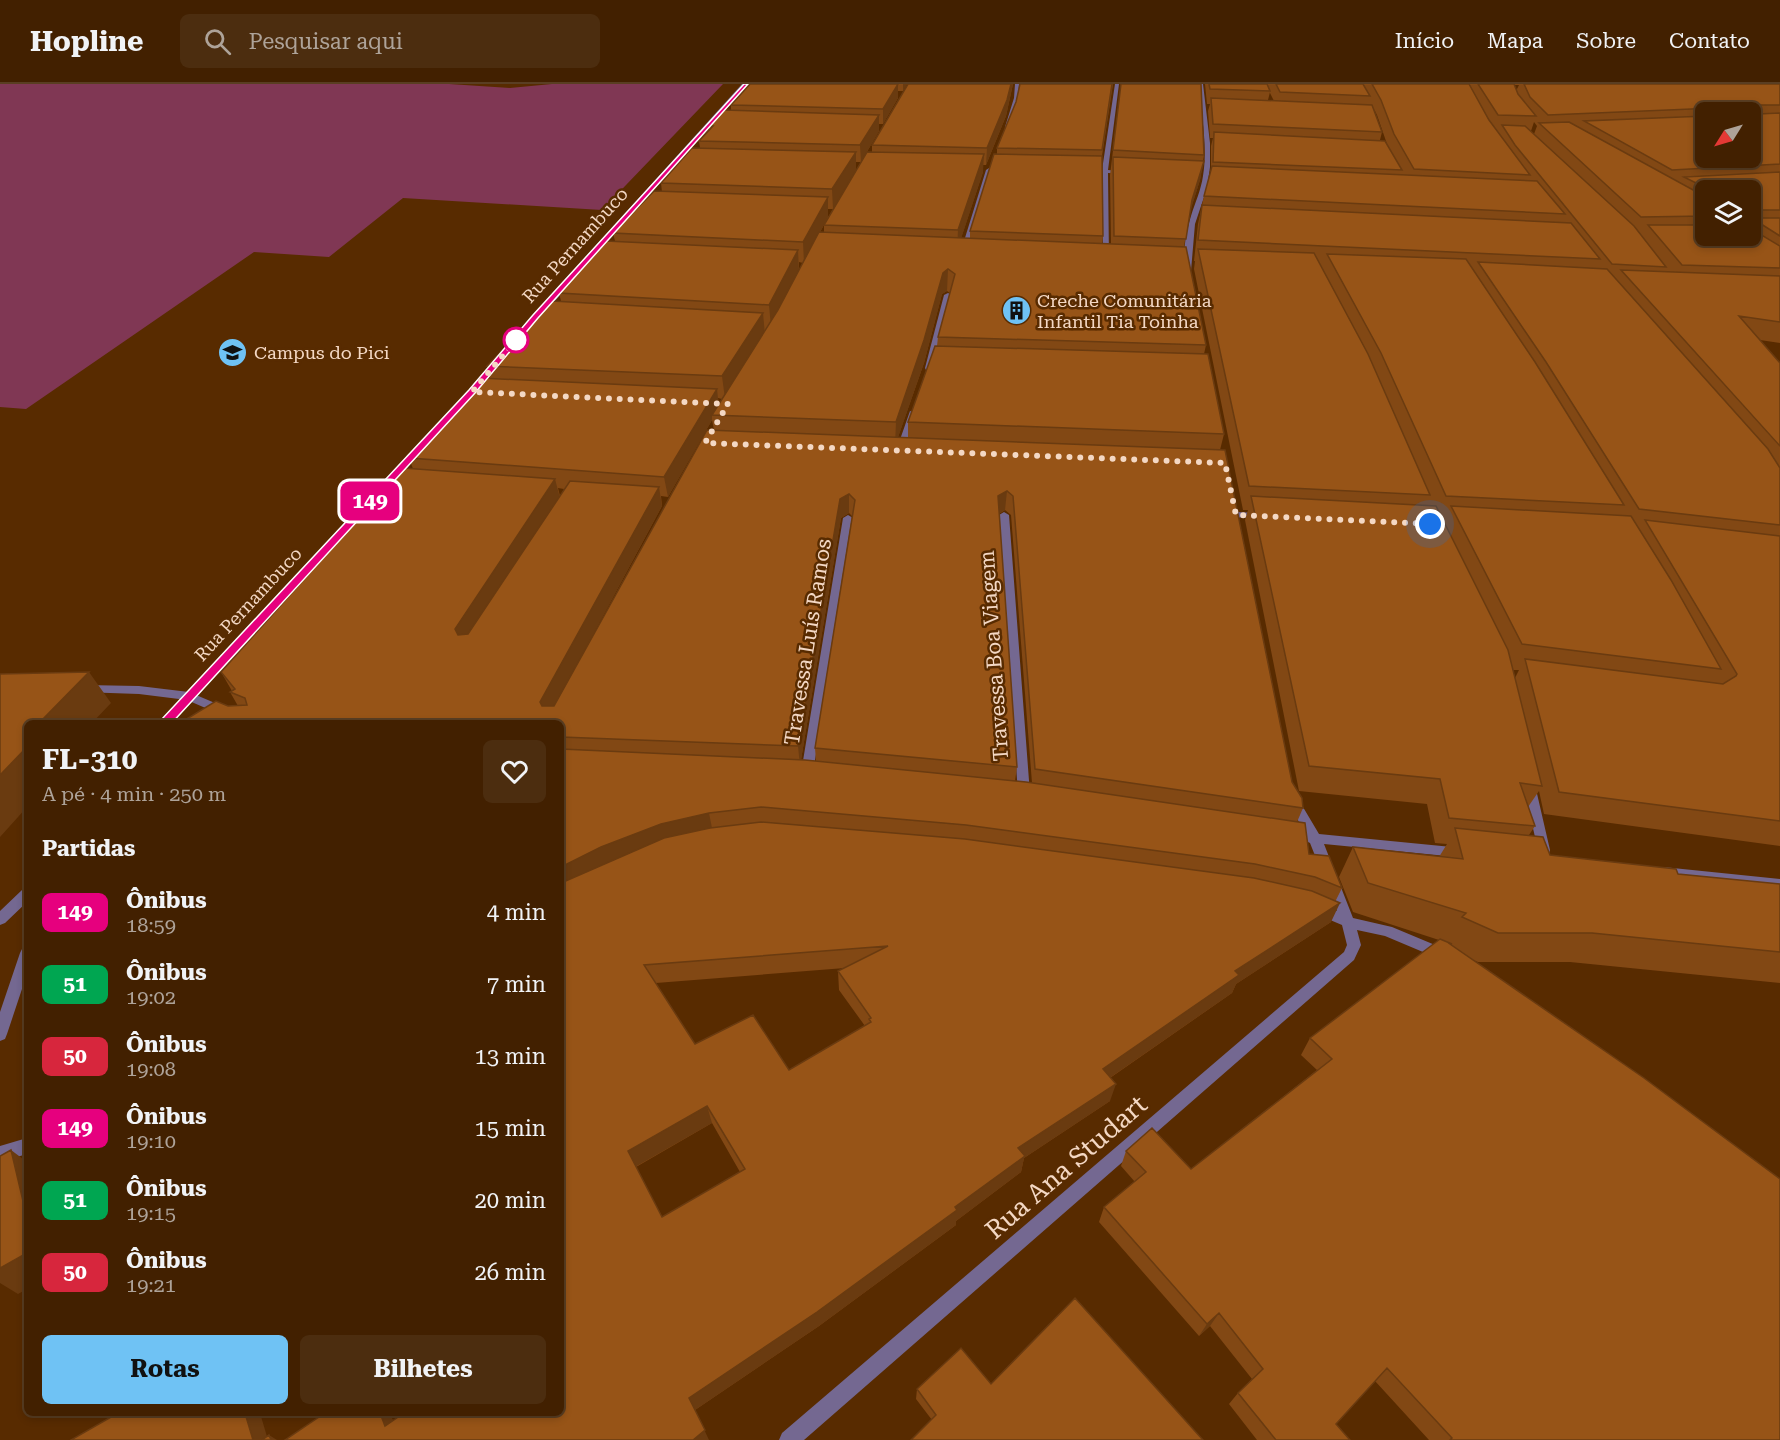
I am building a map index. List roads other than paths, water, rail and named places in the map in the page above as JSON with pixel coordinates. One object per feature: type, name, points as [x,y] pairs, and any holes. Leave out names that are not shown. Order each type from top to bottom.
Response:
[{"type":"street","points":[[1006,132],[1016,98],[1017,84]]},
{"type":"street","points":[[1106,262],[1105,171],[1117,84]]},
{"type":"street","points":[[1191,286],[1187,265],[1193,220],[1206,179],[1206,142],[1200,84]]},
{"type":"street","name":"Rua Pernambuco","points":[[522,333],[674,162],[746,88]]},
{"type":"street","points":[[1203,107],[1214,108]]},
{"type":"street","points":[[710,123],[722,123]]},
{"type":"street","points":[[1206,142],[1218,143]]},
{"type":"street","points":[[962,255],[989,169],[994,160]]},
{"type":"street","points":[[674,162],[686,162]]},
{"type":"street","points":[[978,169],[1001,169]]},
{"type":"street","points":[[1082,171],[1138,173]]},
{"type":"street","points":[[1195,176],[1218,182]]},
{"type":"street","points":[[637,206],[648,206]]},
{"type":"street","points":[[1193,220],[1204,220]]},
{"type":"street","points":[[950,255],[973,256]]},
{"type":"street","points":[[591,256],[602,256]]},
{"type":"street","points":[[1095,261],[1118,262]]},
{"type":"street","points":[[1175,264],[1198,265]]},
{"type":"street","points":[[926,375],[948,295]]},
{"type":"street","points":[[536,317],[548,317]]},
{"type":"street","points":[[464,400],[507,350]]},
{"type":"street","points":[[930,364],[942,364]]},
{"type":"street","points":[[472,392],[483,392]]},
{"type":"street","points":[[900,451],[915,408]]},
{"type":"street","name":"Rua Pernambuco","points":[[168,720],[427,440]]},
{"type":"street","points":[[889,451],[912,452]]},
{"type":"street","points":[[390,480],[402,481]]},
{"type":"street","points":[[1238,526],[1235,509],[1270,516]]},
{"type":"street","name":"Travessa Boa Viagem","points":[[1004,515],[1024,794]]},
{"type":"street","name":"Travessa Luís Ramos","points":[[807,773],[848,518]]},
{"type":"street","points":[[73,688],[139,690],[189,696],[244,720]]},
{"type":"street","points":[[1527,779],[1546,860]]},
{"type":"street","name":"Rua Ana Studart","points":[[789,1440],[1349,956],[1354,945],[1348,922],[1293,801],[1291,790]]},
{"type":"street","points":[[1309,838],[1465,852]]},
{"type":"street","points":[[1652,871],[1780,884]]},
{"type":"street","points":[[0,919],[24,897]]},
{"type":"street","points":[[1306,903],[1348,922],[1387,931],[1461,962]]},
{"type":"street","points":[[0,1034],[24,962]]},
{"type":"street","points":[[0,1154],[24,1147]]},
{"type":"place","name":"Creche Comunitária Infantil Tia Toinha","points":[[1016,310]]},
{"type":"place","name":"Campus do Pici","points":[[233,352]]}]
